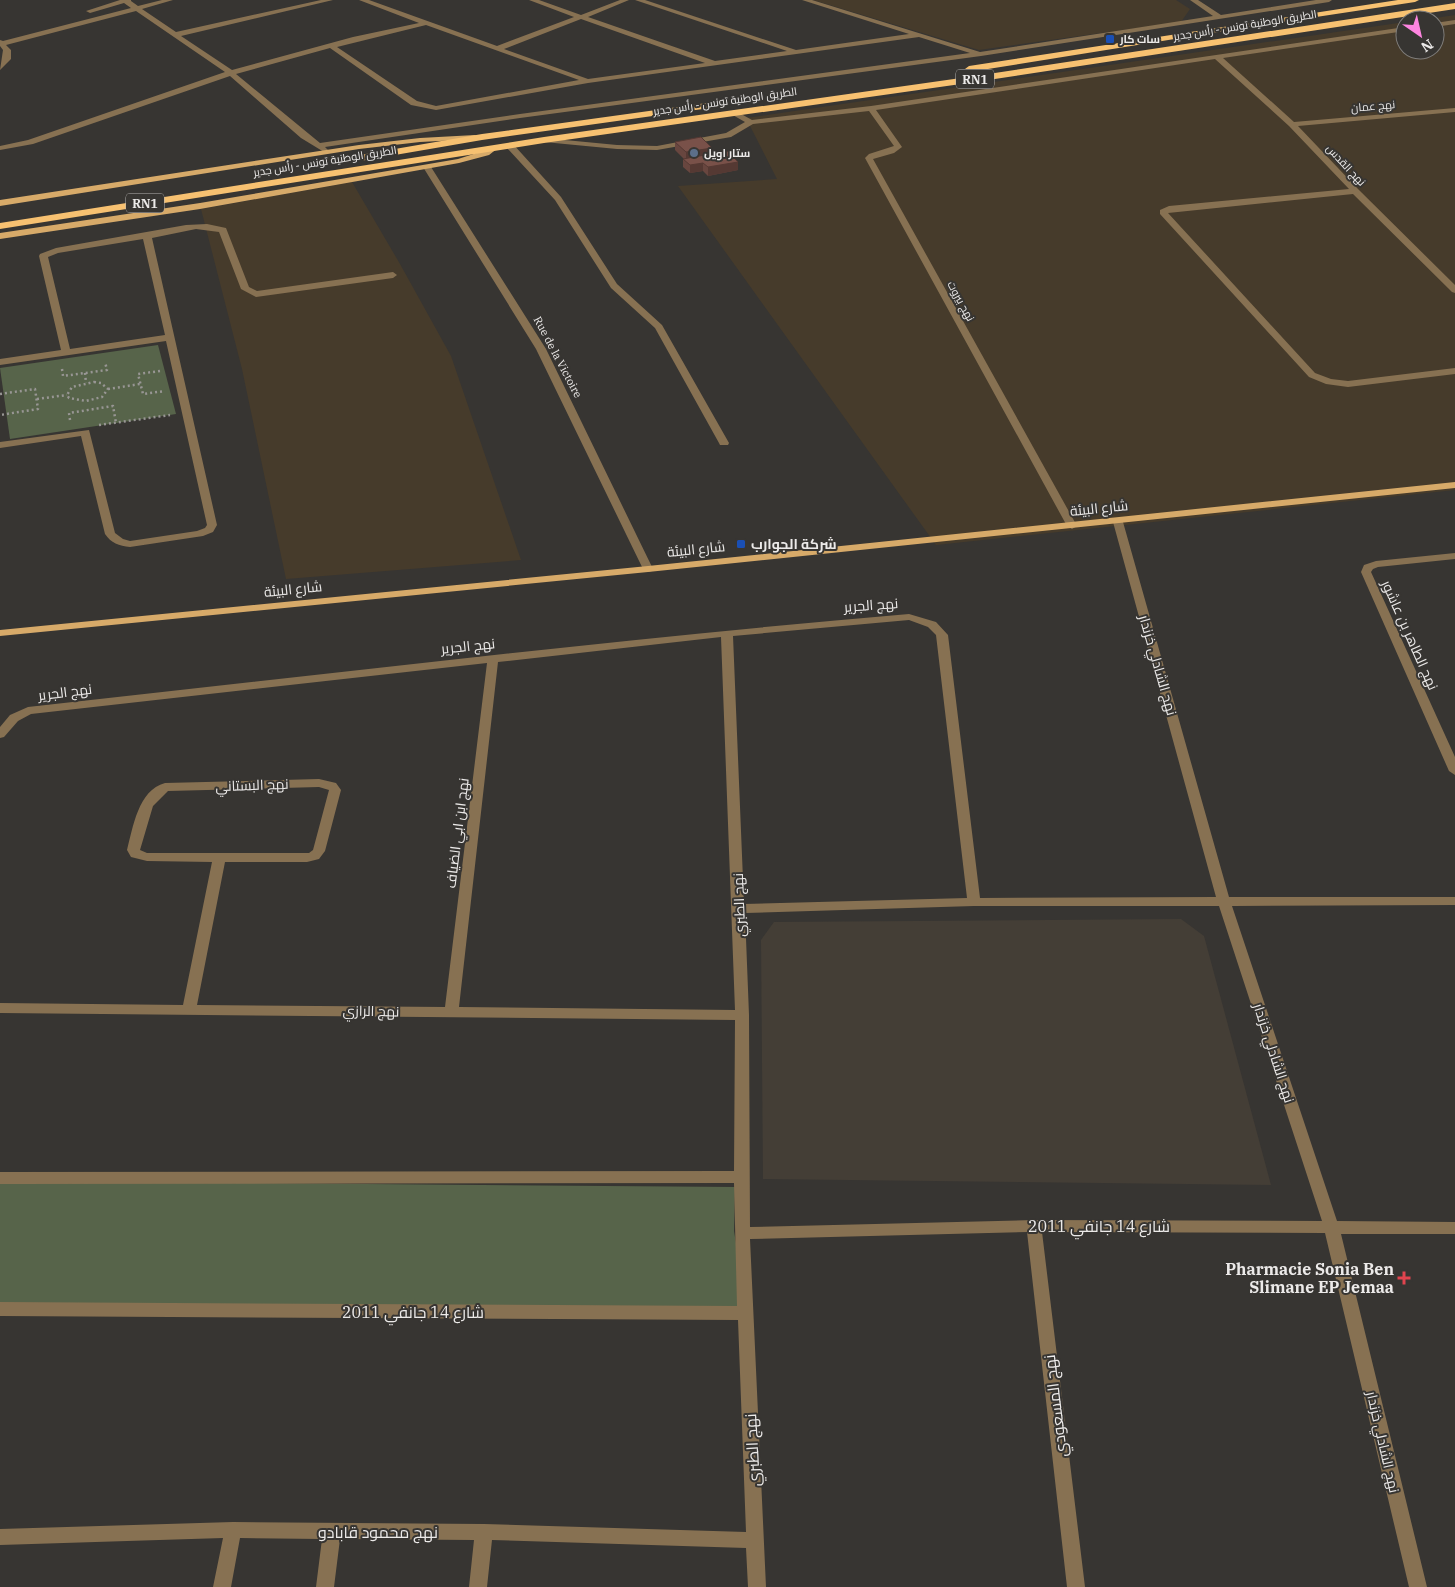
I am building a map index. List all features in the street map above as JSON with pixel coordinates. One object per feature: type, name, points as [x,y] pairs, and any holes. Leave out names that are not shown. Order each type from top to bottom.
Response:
[{"type":"highway","name":"الطريق الوطنية تونس - رأس جدير","points":[[961,71],[1233,26],[1415,0]]},
{"type":"highway","name":"الطريق الوطنية تونس - رأس جدير","points":[[0,226],[544,140],[975,79],[1455,6]]},
{"type":"highway","name":"الطريق الوطنية تونس - رأس جدير","points":[[347,160],[482,137],[726,103]]},
{"type":"highway","name":"RN1","points":[[0,217],[196,184]]},
{"type":"main road","points":[[0,203],[326,152],[420,140],[482,137]]},
{"type":"main road","points":[[0,236],[200,206],[427,167],[459,161],[486,153],[494,148]]},
{"type":"main road","name":"شارع البيئة","points":[[0,633],[648,570],[1455,485]]},
{"type":"street","points":[[82,13],[126,0],[231,73],[326,152]]},
{"type":"street","points":[[1,41],[170,0]]},
{"type":"street","points":[[174,35],[330,0]]},
{"type":"street","points":[[362,0],[588,81]]},
{"type":"street","points":[[532,0],[716,64]]},
{"type":"street","points":[[499,48],[626,0]]},
{"type":"street","points":[[638,0],[796,52]]},
{"type":"street","points":[[805,0],[981,54]]},
{"type":"street","points":[[1193,0],[1218,16]]},
{"type":"street","points":[[318,146],[520,116],[981,54],[1329,0]]},
{"type":"street","points":[[0,148],[30,142],[231,73],[427,23]]},
{"type":"street","points":[[1,41],[18,31]]},
{"type":"street","points":[[544,140],[617,147],[657,148],[728,135],[751,122],[871,108],[1395,31]]},
{"type":"street","points":[[331,46],[414,103],[425,107],[449,106],[588,81],[920,36]]},
{"type":"street","points":[[0,68],[7,59],[7,50],[1,41]]},
{"type":"street","name":"نهج القدس","points":[[1217,58],[1292,124],[1355,191],[1455,290]]},
{"type":"street","name":"نهج بيروت","points":[[871,108],[898,148],[894,151],[871,155],[869,158],[1072,526]]},
{"type":"street","name":"نهج عمان","points":[[1292,124],[1455,110]]},
{"type":"street","points":[[734,112],[751,122]]},
{"type":"street","points":[[510,146],[558,199],[614,286],[622,295],[649,315],[659,327],[724,443]]},
{"type":"street","name":"Rue de la Victoire","points":[[427,167],[541,349],[648,570]]},
{"type":"street","points":[[1355,191],[1169,209],[1164,212],[1312,375],[1319,379],[1348,384],[1455,371]]},
{"type":"street","points":[[66,352],[43,256],[56,250],[207,226],[218,227],[223,230],[245,289],[256,294],[393,275]]},
{"type":"street","points":[[0,444],[85,432],[110,534],[114,539],[130,544],[198,534],[208,530],[212,525],[185,413],[171,336],[147,236]]},
{"type":"street","points":[[0,362],[171,336]]},
{"type":"street","name":"نهج الشادلي خزندار","points":[[1118,522],[1224,902],[1331,1226],[1418,1587]]},
{"type":"street","name":"نهج الطاهر بن عاشور","points":[[1455,556],[1386,562],[1368,567],[1366,572],[1455,771]]},
{"type":"street","name":"نهج الجرير","points":[[0,734],[14,718],[28,711],[727,633],[909,617],[931,623],[942,635],[974,902]]},
{"type":"street","name":"نهج الطبري","points":[[727,633],[742,1015],[741,1177]]},
{"type":"street","name":"نهج ابن ابي الضياف","points":[[451,1012],[493,658]]},
{"type":"street","name":"نهج البستاني","points":[[319,783],[332,786],[336,790],[319,851],[314,856],[307,858],[220,856],[147,858],[136,854],[133,850],[149,800],[165,787],[319,783]]},
{"type":"street","points":[[189,1008],[220,856]]},
{"type":"street","points":[[739,909],[974,902],[1455,901]]},
{"type":"street","name":"نهج الرازي","points":[[0,1008],[189,1008],[742,1015]]},
{"type":"street","points":[[0,1178],[741,1177],[745,1314]]},
{"type":"street","name":"شارع 14 جانفي 2011","points":[[742,1233],[1034,1226],[1455,1228]]},
{"type":"street","name":"نهج المسعودي","points":[[1034,1226],[1076,1587]]},
{"type":"street","name":"شارع 14 جانفي 2011","points":[[0,1310],[745,1314]]},
{"type":"street","name":"نهج الطبري","points":[[745,1314],[757,1587]]},
{"type":"street","points":[[222,1587],[234,1530]]},
{"type":"street","name":"نهج محمود قابادو","points":[[0,1536],[234,1530],[484,1532],[756,1540]]},
{"type":"street","points":[[326,1587],[332,1532]]},
{"type":"street","points":[[478,1587],[484,1532]]},
{"type":"path","points":[[176,368],[138,374],[142,394],[180,389]]},
{"type":"path","points":[[84,373],[86,383]]},
{"type":"path","points":[[67,395],[72,387],[86,383],[101,383],[108,389]]},
{"type":"path","points":[[37,399],[67,395],[74,400],[89,401],[103,396],[108,389],[140,384]]},
{"type":"path","points":[[0,394],[35,389],[38,409],[0,415]]},
{"type":"path","points":[[89,401],[91,410]]},
{"type":"path","points":[[72,434],[68,413],[113,406],[116,423]]},
{"type":"path","points":[[85,432],[94,426],[185,413]]},
{"type":"shaded area","points":[[813,0],[1176,0],[1190,9],[1181,22],[979,50]]},
{"type":"shaded area","points":[[1455,15],[1455,490],[936,545],[678,186],[777,179],[746,118],[1395,23],[1395,60],[1445,60],[1445,17]]},
{"type":"shaded area","points":[[352,182],[451,356],[521,560],[286,579],[242,369],[201,209]]},
{"type":"shaded area","points":[[1181,919],[1204,936],[1271,1185],[763,1179],[761,940],[774,922]]},
{"type":"green space","points":[[158,345],[176,414],[10,439],[0,368]]},
{"type":"green space","points":[[0,1181],[735,1187],[734,1231],[747,1309],[0,1307]]},
{"type":"building","points":[[701,137],[712,148],[686,152],[675,142]]},
{"type":"building","points":[[727,151],[738,162],[708,167],[703,163],[690,165],[683,159]]},
{"type":"place","name":"سات كار","points":[[1110,39]]},
{"type":"place","name":"ستار اويل","points":[[694,153]]},
{"type":"place","name":"شركة الجوارب","points":[[741,544]]},
{"type":"place","name":"Pharmacie Sonia Ben Slimane EP Jemaa","points":[[1404,1278]]}]
